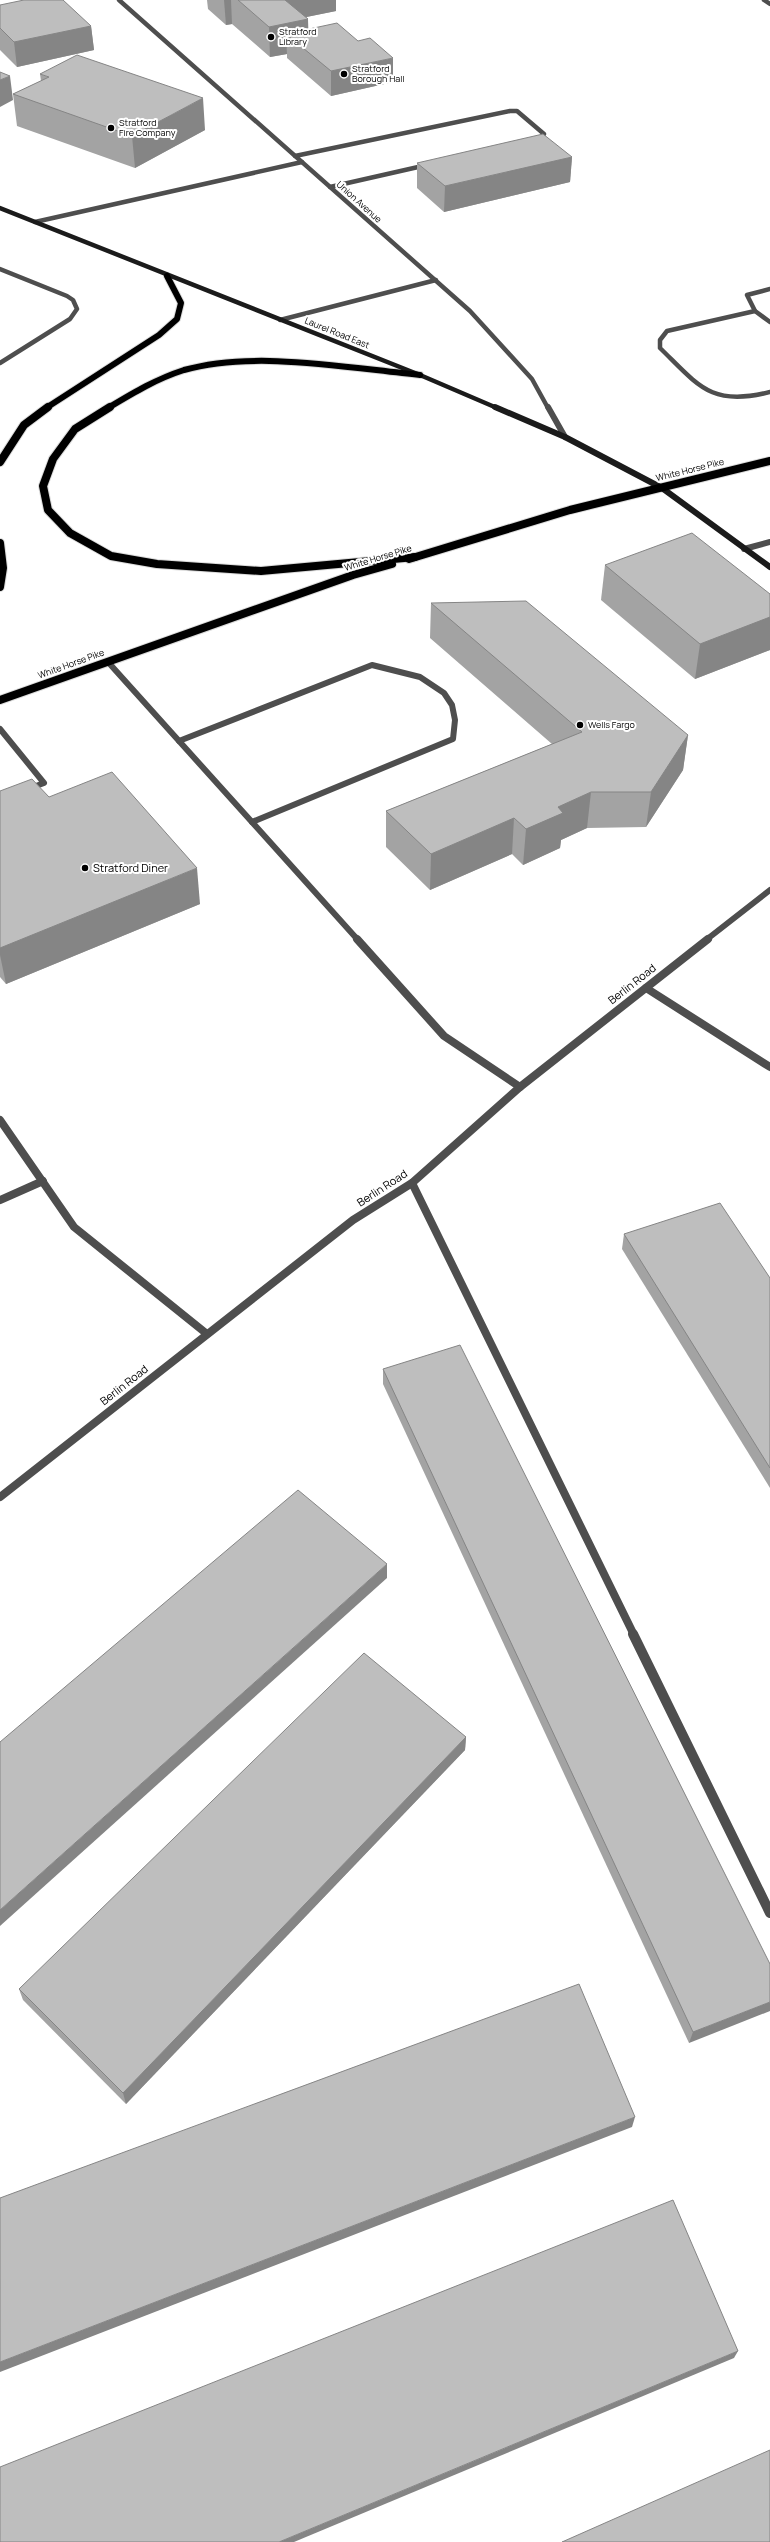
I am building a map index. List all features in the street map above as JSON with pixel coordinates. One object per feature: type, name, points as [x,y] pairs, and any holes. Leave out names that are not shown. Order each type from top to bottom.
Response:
[{"type":"highway","points":[[0,462],[24,425],[49,406],[159,335],[177,319],[180,303],[168,276]]},
{"type":"highway","points":[[415,557],[261,571],[157,564],[111,556],[66,528],[48,510],[43,486],[52,459],[75,429],[145,385],[186,370],[230,362],[262,360],[420,375]]},
{"type":"highway","name":"White Horse Pike","points":[[0,700],[352,575],[570,510],[770,461]]},
{"type":"highway","points":[[0,543],[3,568],[0,587]]},
{"type":"main road","name":"Laurel Road East","points":[[0,208],[420,375],[565,437],[662,488],[770,567]]},
{"type":"street","name":"Union Avenue","points":[[119,0],[470,311],[532,379],[565,437]]},
{"type":"street","points":[[764,0],[770,4]]},
{"type":"street","points":[[295,156],[510,111],[517,111],[544,134],[542,138],[527,141]]},
{"type":"street","points":[[35,222],[302,162]]},
{"type":"street","points":[[330,187],[434,163]]},
{"type":"street","points":[[0,269],[67,296],[74,300],[77,309],[70,319],[0,363]]},
{"type":"street","points":[[0,276],[6,272]]},
{"type":"street","points":[[280,320],[436,280]]},
{"type":"street","points":[[770,289],[747,295],[755,311],[770,322]]},
{"type":"street","points":[[755,311],[667,331],[660,340],[660,348],[698,383],[717,396],[741,397],[770,392]]},
{"type":"street","points":[[744,548],[770,542]]},
{"type":"street","points":[[108,662],[444,1036],[520,1087]]},
{"type":"street","points":[[179,741],[372,665],[398,669],[422,677],[441,690],[453,705],[457,722],[453,739],[252,822]]},
{"type":"street","points":[[0,729],[44,783],[22,791]]},
{"type":"street","name":"Berlin Road","points":[[0,1497],[353,1220],[412,1183],[520,1087],[770,890]]},
{"type":"street","points":[[646,988],[770,1067]]},
{"type":"street","points":[[0,1120],[74,1227],[207,1334]]},
{"type":"street","points":[[0,1200],[43,1181]]},
{"type":"street","points":[[412,1183],[770,1913]]},
{"type":"building","points":[[24,0],[63,0],[91,26],[14,42],[0,28],[0,5]]},
{"type":"building","points":[[238,0],[285,0],[308,19],[269,27]]},
{"type":"building","points":[[337,23],[358,41],[370,38],[393,58],[331,71],[286,34]]},
{"type":"building","points":[[77,55],[203,98],[132,136],[13,94],[49,77],[40,74]]},
{"type":"building","points":[[0,72],[10,76],[0,80]]},
{"type":"building","points":[[543,134],[572,157],[445,186],[417,163]]},
{"type":"building","points":[[692,533],[770,594],[770,617],[700,644],[605,565]]},
{"type":"building","points":[[526,601],[688,735],[651,792],[591,792],[558,807],[563,813],[526,829],[514,818],[431,854],[386,811],[582,732],[431,603]]},
{"type":"building","name":"Stratford Diner","points":[[112,772],[197,868],[0,948],[0,791],[32,779],[49,797]]},
{"type":"building","points":[[720,1203],[770,1278],[770,1468],[624,1234]]},
{"type":"building","points":[[460,1345],[770,1964],[770,2002],[693,2032],[383,1369]]},
{"type":"building","points":[[298,1490],[387,1564],[0,1910],[0,1742]]},
{"type":"building","points":[[364,1653],[466,1737],[123,2093],[19,1989]]},
{"type":"building","points":[[579,1984],[635,2117],[0,2362],[0,2198]]},
{"type":"building","points":[[673,2200],[738,2351],[279,2542],[0,2542],[0,2467]]},
{"type":"building","points":[[770,2450],[770,2542],[562,2542]]},
{"type":"place","name":"Stratford Library","points":[[271,37]]},
{"type":"place","name":"Stratford Borough Hall","points":[[344,74]]},
{"type":"place","name":"Stratford Fire Company","points":[[111,128]]},
{"type":"place","name":"Wells Fargo","points":[[580,725]]},
{"type":"place","name":"Stratford Diner","points":[[85,868]]}]
